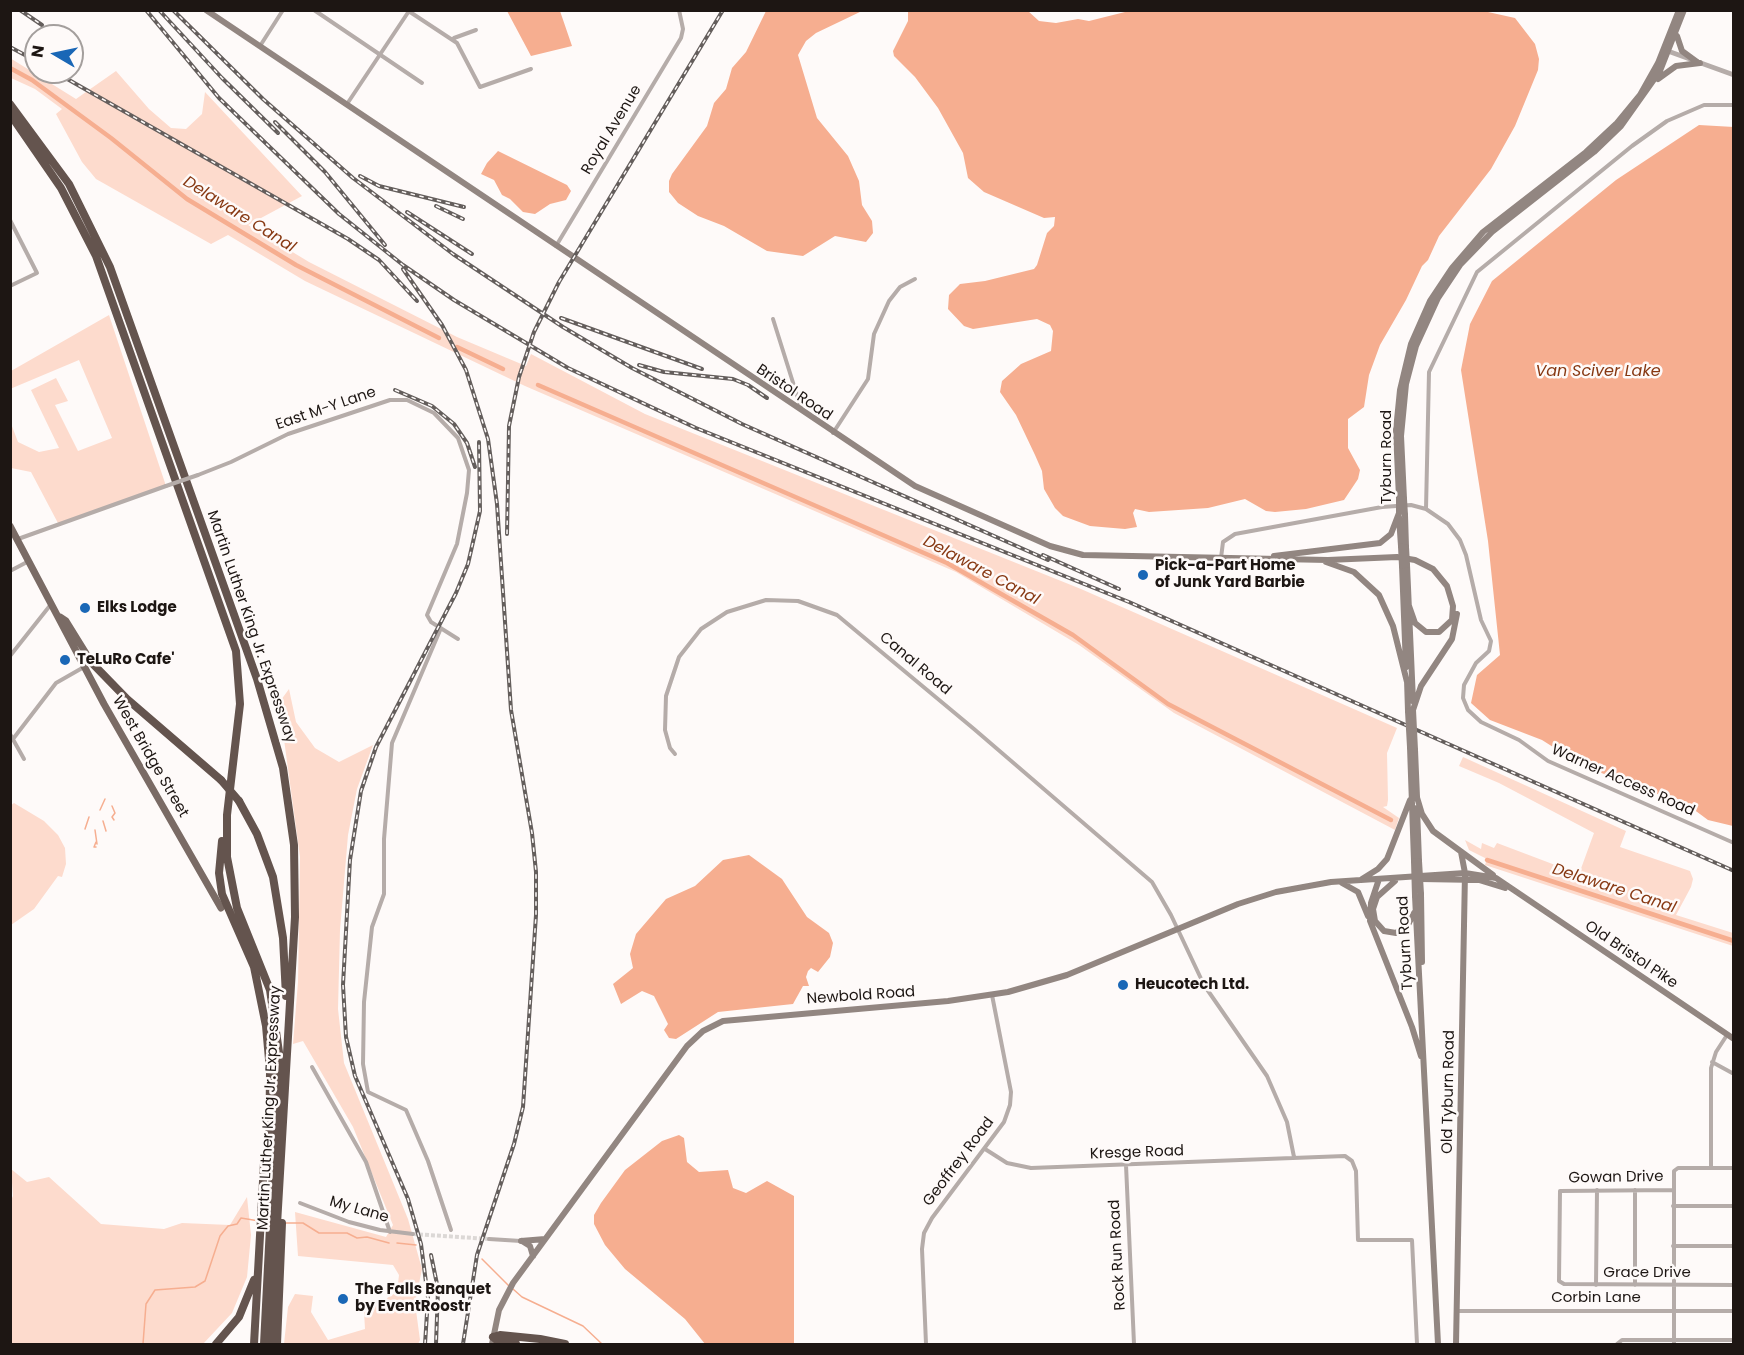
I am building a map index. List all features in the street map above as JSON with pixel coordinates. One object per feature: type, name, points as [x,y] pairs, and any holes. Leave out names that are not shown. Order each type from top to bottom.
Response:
[{"type":"highway","name":"Martin Luther King Jr. Expressway","points":[[10,104],[60,171],[104,252],[276,739],[288,798],[295,860],[295,917],[288,1027],[271,1214]]},
{"type":"highway","name":"Martin Luther King Jr. Expressway","points":[[10,114],[61,188],[96,256],[227,622],[237,662],[240,693],[228,804],[226,846],[232,888],[266,980],[278,1031],[279,1073],[271,1214]]},
{"type":"highway","points":[[92,663],[127,699],[221,780],[239,801],[262,845],[276,893],[283,938],[288,1027]]},
{"type":"highway","points":[[228,804],[220,860],[220,889],[254,968],[267,1036],[271,1232],[280,1296],[279,1344]]},
{"type":"highway","points":[[221,908],[242,948],[259,993]]},
{"type":"highway","points":[[216,1344],[236,1323],[246,1305],[259,1252],[271,1232],[294,994],[295,917]]},
{"type":"highway","name":"Martin Luther King Jr. Expressway","points":[[264,1344],[271,1232]]},
{"type":"highway","name":"Martin Luther King Jr. Expressway","points":[[270,1344],[271,1232]]},
{"type":"highway","points":[[254,1344],[259,1252]]},
{"type":"highway","points":[[493,1341],[500,1335],[565,1344]]},
{"type":"highway","points":[[493,1341],[516,1344]]},
{"type":"main road","name":"Bristol Road","points":[[206,10],[832,433],[915,486],[1062,550],[1096,556],[1281,559]]},
{"type":"main road","name":"Tyburn Road","points":[[1411,711],[1407,682],[1402,514],[1396,430],[1401,383],[1416,332],[1437,290],[1465,252],[1484,232],[1586,152],[1613,127],[1640,94],[1667,51],[1678,10]]},
{"type":"main road","name":"Tyburn Road","points":[[1401,498],[1401,436],[1406,384],[1421,334],[1438,298],[1460,265],[1482,241],[1608,140],[1633,112],[1653,83],[1679,28],[1684,10]]},
{"type":"main road","points":[[1679,28],[1677,39],[1680,48],[1699,63]]},
{"type":"main road","points":[[1653,83],[1676,66],[1699,63]]},
{"type":"main road","points":[[1261,559],[1380,543],[1391,534],[1402,514]]},
{"type":"main road","name":"West Bridge Street","points":[[10,526],[60,617],[61,624],[84,668],[221,908]]},
{"type":"main road","points":[[1281,559],[1397,554],[1425,560],[1447,580],[1456,603],[1455,627],[1449,644],[1421,686],[1411,711]]},
{"type":"main road","points":[[1281,559],[1397,557],[1415,560],[1433,569],[1443,579],[1450,593],[1454,616],[1446,628],[1439,632],[1429,632],[1415,623],[1408,603]]},
{"type":"main road","points":[[1281,559],[1334,564],[1354,572],[1373,587],[1389,614],[1407,682]]},
{"type":"main road","name":"Tyburn Road","points":[[1404,566],[1408,603],[1424,1071],[1438,1344]]},
{"type":"main road","name":"West Bridge Street","points":[[60,617],[66,621],[92,663]]},
{"type":"main road","points":[[1414,794],[1429,826],[1496,878]]},
{"type":"main road","points":[[1358,880],[1370,875],[1387,859],[1414,794]]},
{"type":"main road","name":"Old Tyburn Road","points":[[1456,1344],[1465,876],[1461,852]]},
{"type":"main road","name":"Newbold Road","points":[[1379,879],[1395,881],[1465,876]]},
{"type":"main road","name":"Newbold Road","points":[[493,1341],[499,1310],[513,1282],[687,1046],[709,1026],[734,1018],[897,1006],[992,995],[1029,987],[1067,975],[1259,897],[1336,882],[1465,876]]},
{"type":"main road","name":"Old Bristol Pike","points":[[1465,876],[1496,878],[1734,1039]]},
{"type":"main road","name":"Old Bristol Pike","points":[[1465,876],[1489,881],[1515,892]]},
{"type":"main road","points":[[1370,921],[1371,903],[1379,879]]},
{"type":"main road","points":[[1395,881],[1381,891],[1374,905],[1374,917],[1378,926],[1387,932],[1400,932],[1412,921],[1415,907]]},
{"type":"main road","points":[[1336,882],[1347,885],[1358,892],[1412,1027],[1424,1071]]},
{"type":"main road","name":"Tyburn Road","points":[[1418,895],[1415,907],[1422,1007]]},
{"type":"main road","points":[[521,1240],[545,1239]]},
{"type":"main road","points":[[521,1240],[530,1246],[533,1256]]},
{"type":"street","points":[[259,46],[283,10]]},
{"type":"street","points":[[314,10],[422,83]]},
{"type":"street","name":"Royal Avenue","points":[[556,247],[681,38],[682,23],[679,10]]},
{"type":"street","points":[[346,105],[408,11],[446,37],[453,38],[476,30]]},
{"type":"street","points":[[453,38],[462,49],[480,86],[531,69]]},
{"type":"street","points":[[1667,51],[1734,75]]},
{"type":"street","points":[[1221,558],[1223,542],[1235,534],[1382,507],[1411,505],[1426,509],[1429,372],[1477,272],[1632,146],[1666,122],[1704,105],[1734,105]]},
{"type":"street","points":[[10,220],[35,274],[10,286]]},
{"type":"street","points":[[832,433],[868,379],[874,334],[886,305],[900,287],[915,279]]},
{"type":"street","points":[[773,319],[802,412]]},
{"type":"street","name":"East M-Y Lane","points":[[17,539],[198,475],[231,462],[288,434],[394,399],[407,400],[434,413],[458,438],[469,470],[457,544],[427,615],[431,622],[441,628]]},
{"type":"street","name":"Warner Access Road","points":[[1426,509],[1448,524],[1460,540],[1466,555],[1480,620],[1491,641],[1489,651],[1476,663],[1464,685],[1463,698],[1468,710],[1481,722],[1519,740],[1548,761],[1734,843]]},
{"type":"street","points":[[10,571],[29,561]]},
{"type":"street","name":"Canal Road","points":[[675,754],[670,748],[665,730],[666,696],[676,663],[695,636],[726,612],[754,602],[789,600],[821,607],[854,627],[1140,869],[1159,892],[1204,985],[1267,1075],[1287,1122],[1294,1157]]},
{"type":"street","points":[[10,656],[52,602]]},
{"type":"street","points":[[451,1230],[428,1161],[406,1110],[368,1092],[363,1064],[364,1002],[372,927],[384,894],[384,839],[392,743],[441,628],[458,639]]},
{"type":"street","points":[[24,759],[12,736],[56,683],[92,663]]},
{"type":"street","name":"Geoffrey Road","points":[[926,1344],[922,1261],[924,1233],[932,1218],[1007,1117],[1011,1098],[992,995]]},
{"type":"street","points":[[1711,1168],[1712,1062],[1727,1035]]},
{"type":"street","points":[[1712,1062],[1734,1074]]},
{"type":"street","points":[[312,1067],[366,1162],[390,1232]]},
{"type":"street","name":"Kresge Road","points":[[985,1149],[1007,1164],[1022,1168],[1342,1156],[1352,1161],[1357,1173],[1358,1240],[1412,1240],[1417,1344]]},
{"type":"street","name":"Rock Run Road","points":[[1126,1165],[1134,1344]]},
{"type":"street","points":[[1674,1342],[1673,1190],[1676,1169],[1734,1168]]},
{"type":"street","points":[[1596,1285],[1597,1190]]},
{"type":"street","points":[[1635,1190],[1635,1285]]},
{"type":"street","name":"Gowan Drive","points":[[1560,1282],[1559,1192],[1673,1190]]},
{"type":"street","name":"My Lane","points":[[300,1203],[350,1222],[390,1232],[412,1234]]},
{"type":"street","points":[[1673,1206],[1734,1206]]},
{"type":"street","points":[[489,1239],[521,1240]]},
{"type":"street","points":[[1673,1246],[1734,1246]]},
{"type":"street","name":"Grace Drive","points":[[1560,1282],[1596,1285],[1734,1285]]},
{"type":"street","name":"Corbin Lane","points":[[1458,1311],[1734,1311]]},
{"type":"street","points":[[1618,1343],[1734,1340]]},
{"type":"shaded area","points":[[10,58],[24,67],[24,84],[11,78]]},
{"type":"shaded area","points":[[116,71],[149,109],[171,128],[186,129],[202,114],[205,92],[302,196],[248,225],[309,262],[457,337],[526,366],[531,354],[645,414],[1081,589],[1397,728],[1387,753],[1388,800],[1387,806],[1383,807],[1399,818],[1395,830],[1174,713],[1079,645],[956,572],[525,386],[305,281],[228,235],[211,244],[96,179],[82,162],[56,114],[62,109],[35,89],[24,84],[52,84],[76,99]]},
{"type":"shaded area","points":[[109,315],[166,486],[59,525],[31,472],[11,468],[10,421],[18,442],[39,452],[59,448],[31,390],[56,378],[68,401],[55,405],[78,451],[112,438],[79,360],[10,389],[11,371]]},
{"type":"shaded area","points":[[289,689],[296,722],[315,748],[339,762],[373,745],[357,789],[348,835],[340,930],[338,1009],[344,1063],[408,1219],[422,1269],[415,1303],[420,1340],[418,1344],[284,1344],[288,1307],[295,1294],[313,1296],[311,1312],[328,1340],[365,1329],[364,1312],[397,1292],[399,1275],[393,1265],[298,1256],[295,1212],[386,1237],[393,1225],[353,1127],[303,1041],[293,1044],[298,982],[300,857],[283,732],[281,700]]},
{"type":"shaded area","points":[[1463,757],[1626,831],[1620,847],[1690,871],[1693,879],[1691,887],[1676,915],[1733,933],[1733,946],[1485,865],[1487,859],[1469,850],[1465,840],[1481,849],[1482,843],[1494,848],[1497,843],[1579,874],[1594,833],[1499,783],[1459,766]]},
{"type":"shaded area","points":[[14,803],[44,821],[58,835],[65,848],[66,864],[62,877],[58,876],[34,909],[11,925],[10,806]]},
{"type":"shaded area","points":[[11,1169],[27,1182],[49,1177],[101,1224],[164,1229],[182,1223],[230,1225],[247,1197],[251,1235],[247,1277],[232,1313],[203,1344],[11,1344],[10,1202],[13,1196]]},
{"type":"water","points":[[507,11],[560,11],[572,46],[531,56]]},
{"type":"water","points":[[766,11],[862,11],[816,33],[806,41],[798,55],[817,118],[848,156],[859,181],[862,205],[872,221],[873,233],[866,242],[835,236],[803,256],[767,251],[724,226],[698,216],[678,203],[669,192],[669,181],[672,174],[707,126],[714,103],[726,89],[732,68],[746,52]]},
{"type":"water","points":[[908,11],[1028,11],[1039,21],[1056,23],[1078,19],[1089,21],[1129,11],[1488,12],[1515,18],[1535,44],[1539,59],[1538,70],[1515,126],[1491,169],[1439,236],[1380,345],[1369,375],[1364,407],[1348,419],[1348,448],[1360,470],[1358,479],[1344,500],[1306,509],[1275,512],[1266,511],[1245,499],[1208,508],[1149,512],[1135,509],[1133,513],[1137,527],[1125,529],[1090,526],[1063,516],[1055,508],[1044,489],[1042,471],[1035,455],[1016,415],[1000,392],[1002,381],[1021,364],[1051,351],[1053,331],[1050,325],[1037,319],[973,329],[964,326],[948,309],[949,295],[960,284],[985,281],[1034,269],[1047,233],[1054,226],[1055,217],[1044,218],[984,192],[968,178],[963,153],[938,108],[915,77],[894,56],[893,51],[908,21]]},
{"type":"water","name":"Van Sciver Lake","points":[[1699,125],[1734,127],[1733,826],[1708,820],[1681,800],[1657,794],[1583,766],[1542,740],[1490,720],[1471,703],[1477,675],[1500,655],[1488,541],[1461,370],[1470,324],[1492,281],[1616,180]]},
{"type":"water","points":[[498,151],[567,185],[571,191],[566,200],[550,204],[535,214],[523,212],[510,199],[502,195],[494,180],[481,174]]},
{"type":"water","points":[[749,855],[782,879],[807,917],[829,933],[833,943],[830,957],[818,972],[811,968],[808,971],[806,977],[809,986],[803,986],[793,1004],[718,1012],[676,1039],[669,1038],[664,1030],[668,1024],[654,996],[642,991],[621,1004],[613,984],[633,968],[630,954],[636,934],[666,899],[695,886],[723,860]]},
{"type":"water","points":[[679,1135],[684,1138],[687,1162],[699,1172],[728,1170],[733,1188],[746,1193],[767,1181],[794,1196],[794,1344],[705,1344],[685,1319],[625,1269],[605,1245],[594,1224],[594,1215],[601,1203],[625,1170],[662,1141]]},
{"type":"waterway","name":"Delaware Canal","points":[[10,68],[32,80],[111,138],[187,199],[296,265],[439,338]]},
{"type":"waterway","name":"Delaware Canal","points":[[457,347],[503,369]]},
{"type":"waterway","name":"Delaware Canal","points":[[538,385],[947,563],[1073,635],[1168,704],[1391,820]]},
{"type":"waterway","points":[[100,810],[105,799]]},
{"type":"waterway","points":[[112,806],[115,813],[112,817],[114,820]]},
{"type":"waterway","points":[[85,829],[89,817]]},
{"type":"waterway","points":[[103,821],[106,831]]},
{"type":"waterway","points":[[95,830],[97,844]]},
{"type":"waterway","points":[[96,842],[94,847],[96,847]]},
{"type":"waterway","name":"Delaware Canal","points":[[1487,860],[1734,941]]},
{"type":"waterway","points":[[143,1344],[146,1304],[155,1290],[195,1287],[205,1281],[220,1236],[228,1226],[237,1224],[241,1218],[259,1221]]},
{"type":"waterway","points":[[284,1223],[303,1223],[319,1233],[347,1233],[357,1238],[367,1237],[389,1243]]},
{"type":"waterway","points":[[397,1243],[416,1245]]},
{"type":"waterway","points":[[482,1259],[509,1286]]},
{"type":"waterway","points":[[513,1289],[522,1297],[583,1326],[602,1344]]},
{"type":"tunnel","points":[[413,1234],[489,1239]]},
{"type":"railway","points":[[20,10],[41,24]]},
{"type":"railway","points":[[146,10],[219,98],[339,214],[403,265],[454,300],[568,368],[696,428],[1129,602],[1734,871]]},
{"type":"railway","points":[[159,10],[222,78],[278,133]]},
{"type":"railway","points":[[173,10],[263,99],[353,178],[453,254],[563,327],[632,368],[742,424],[1048,560]]},
{"type":"railway","points":[[507,534],[509,426],[519,377],[534,332],[559,282],[723,10]]},
{"type":"railway","points":[[10,47],[24,55]]},
{"type":"railway","points":[[76,84],[348,239],[379,260],[417,301]]},
{"type":"railway","points":[[275,122],[325,172],[385,245]]},
{"type":"railway","points":[[360,176],[379,186],[464,207]]},
{"type":"railway","points":[[436,206],[463,219]]},
{"type":"railway","points":[[407,212],[472,254]]},
{"type":"railway","points":[[403,269],[442,325],[466,370],[488,439],[497,504],[511,710],[532,833],[536,872],[536,915],[523,1107],[514,1144],[477,1255],[463,1344]]},
{"type":"railway","points":[[561,318],[702,369]]},
{"type":"railway","points":[[639,365],[664,372],[733,379],[748,385],[767,398]]},
{"type":"railway","points":[[395,390],[432,406],[454,424],[467,443],[475,467]]},
{"type":"railway","points":[[425,1344],[428,1298],[421,1244],[408,1199],[355,1076],[346,1037],[343,985],[350,860],[361,791],[376,747],[456,593],[468,564],[480,511],[479,442]]},
{"type":"railway","points":[[1043,555],[1119,589]]},
{"type":"railway","points":[[431,1255],[438,1289],[436,1344]]},
{"type":"place","name":"Pick-a-Part Home of Junk Yard Barbie","points":[[1143,575]]},
{"type":"place","name":"Elks Lodge","points":[[85,608]]},
{"type":"place","name":"TeLuRo Cafe'","points":[[65,660]]},
{"type":"place","name":"Heucotech Ltd.","points":[[1123,985]]},
{"type":"place","name":"The Falls Banquet by EventRoostr","points":[[343,1299]]}]
